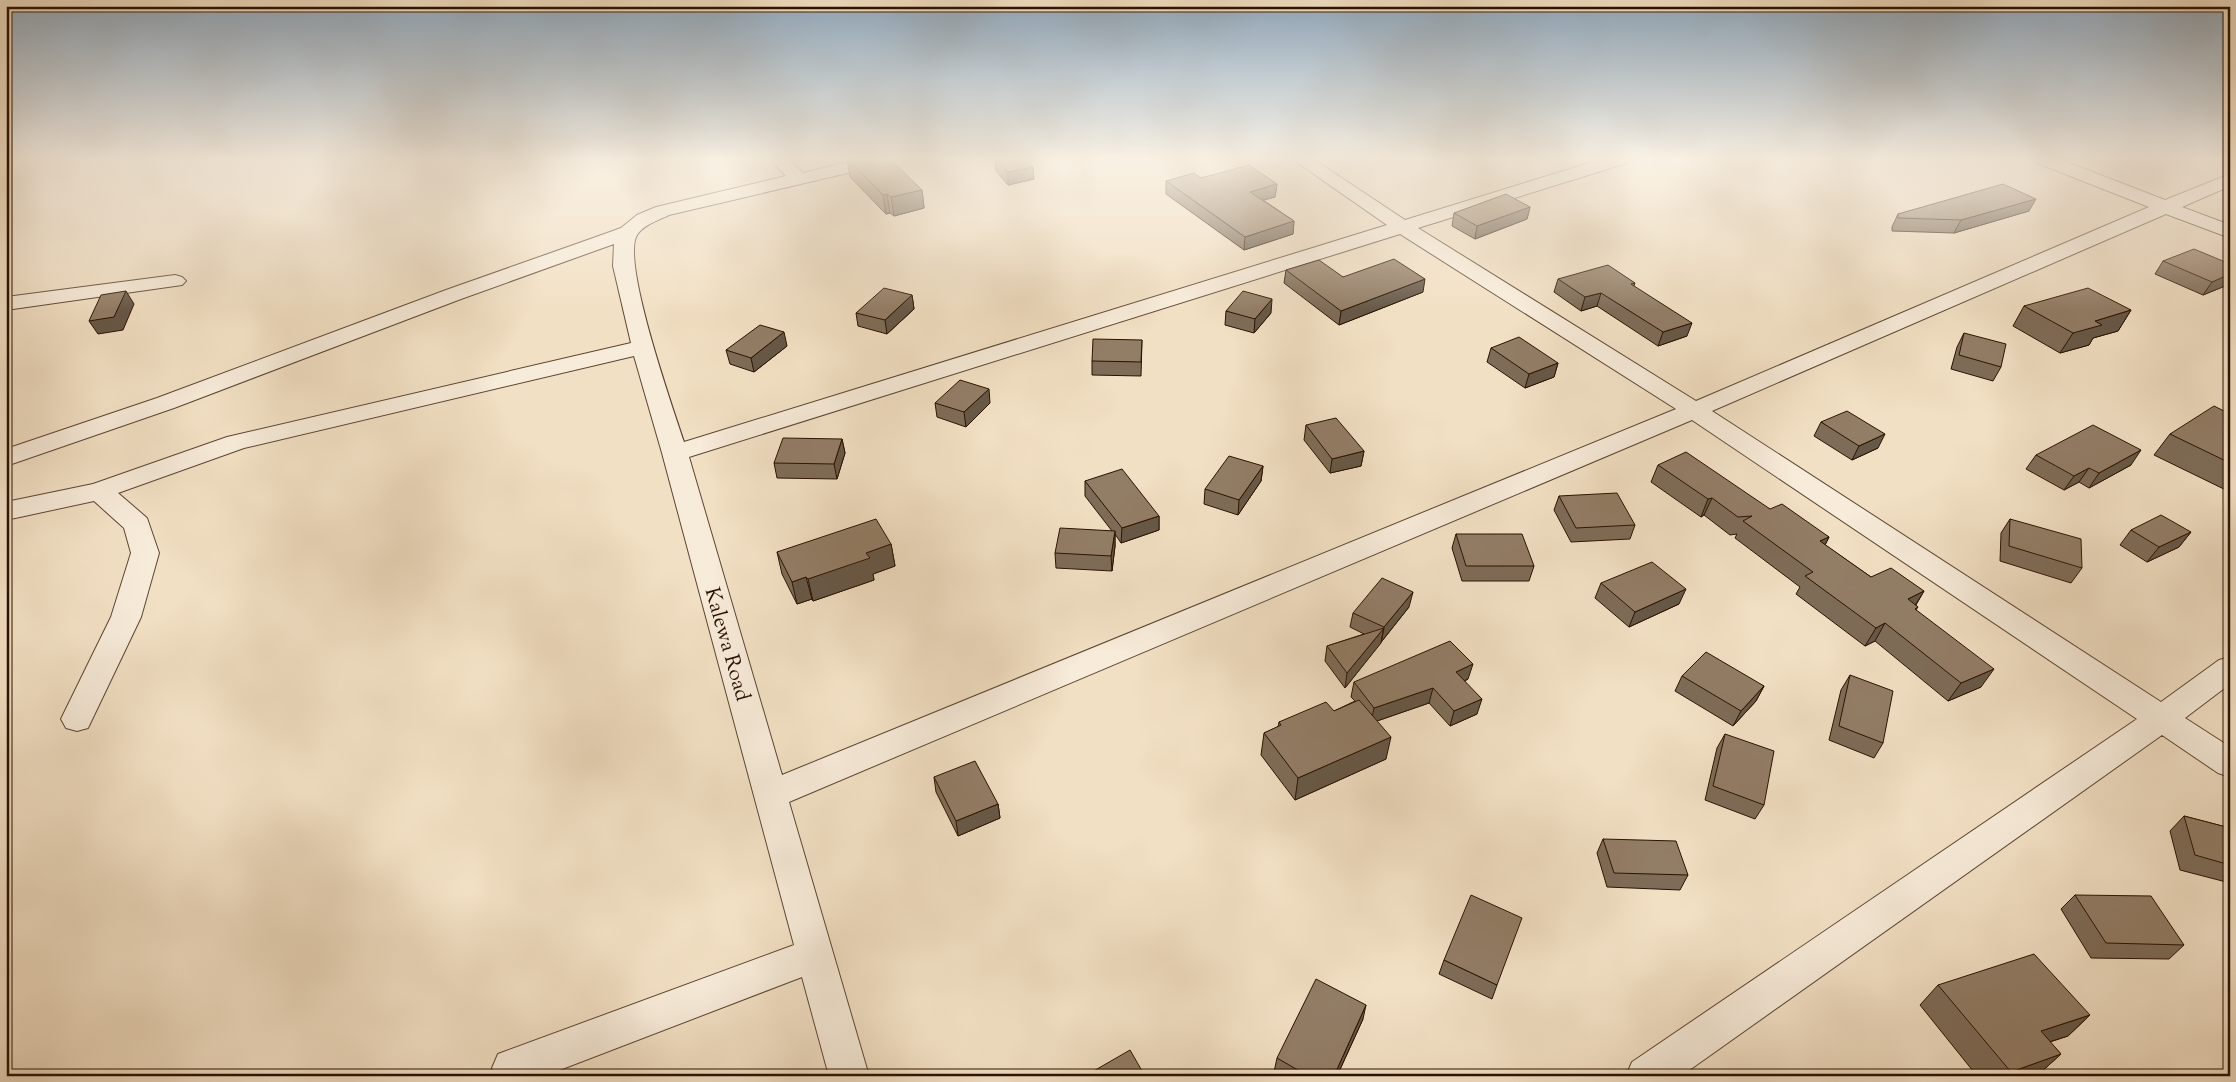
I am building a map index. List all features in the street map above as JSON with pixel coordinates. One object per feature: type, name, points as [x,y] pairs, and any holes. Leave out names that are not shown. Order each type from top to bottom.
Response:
[{"type":"street","points":[[6,458],[164,403],[441,300],[558,260],[674,209]]},
{"type":"street","points":[[1376,209],[1694,410],[2160,720],[2230,764]]},
{"type":"street","points":[[675,453],[1458,209]]},
{"type":"street","points":[[770,795],[1694,410],[2158,209]]},
{"type":"street","points":[[2171,209],[2230,232]]},
{"type":"street","name":"Kalewa Road","points":[[636,225],[623,247],[623,266],[643,347],[675,453],[849,1076]]},
{"type":"street","points":[[6,304],[175,281]]},
{"type":"street","points":[[6,511],[98,491],[236,442],[643,347]]},
{"type":"street","points":[[77,719],[126,616],[145,553],[137,524],[98,491]]},
{"type":"street","points":[[1646,1076],[2160,720],[2230,668]]},
{"type":"street","points":[[512,1068],[815,955]]},
{"type":"building","points":[[1206,209],[1277,209],[1294,221],[1245,237]]},
{"type":"building","points":[[1464,209],[1523,209],[1477,226],[1454,213]]},
{"type":"building","points":[[1914,209],[1999,209],[1961,220],[1898,218],[1898,214]]},
{"type":"building","points":[[2194,249],[2230,264],[2230,274],[2212,282],[2163,261]]},
{"type":"building","points":[[1394,259],[1425,279],[1341,311],[1286,270],[1319,260],[1343,277]]},
{"type":"building","points":[[1608,265],[1635,283],[1631,284],[1692,323],[1663,332],[1601,293],[1585,297],[1558,279]]},
{"type":"building","points":[[884,288],[912,295],[885,320],[856,313]]},
{"type":"building","points":[[2088,288],[2131,310],[2095,321],[2102,325],[2073,333],[2024,306]]},
{"type":"building","points":[[126,291],[114,317],[89,321],[101,295]]},
{"type":"building","points":[[1243,291],[1272,299],[1255,319],[1226,311]]},
{"type":"building","points":[[760,325],[784,332],[751,358],[726,350]]},
{"type":"building","points":[[1964,333],[2006,344],[2001,367],[1959,355]]},
{"type":"building","points":[[1519,337],[1558,363],[1529,374],[1491,348]]},
{"type":"building","points":[[1093,339],[1142,340],[1141,362],[1092,361]]},
{"type":"building","points":[[960,380],[989,389],[964,412],[935,403]]},
{"type":"building","points":[[2214,406],[2230,414],[2230,463],[2170,434]]},
{"type":"building","points":[[1847,411],[1885,434],[1859,446],[1821,422]]},
{"type":"building","points":[[1336,418],[1364,451],[1332,459],[1306,425]]},
{"type":"building","points":[[2093,425],[2141,450],[2099,473],[2089,468],[2074,476],[2036,455]]},
{"type":"building","points":[[783,438],[842,439],[834,464],[774,463]]},
{"type":"building","points":[[1686,452],[1770,509],[1782,504],[1829,537],[1820,541],[1871,577],[1891,568],[1924,591],[1908,599],[1918,607],[1915,609],[1994,669],[1961,683],[1885,623],[1876,628],[1805,576],[1813,572],[1743,521],[1752,516],[1738,517],[1712,498],[1708,499],[1658,465]]},
{"type":"building","points":[[1229,456],[1263,466],[1239,500],[1205,489]]},
{"type":"building","points":[[1122,469],[1159,516],[1122,528],[1085,481]]},
{"type":"building","points":[[1617,493],[1635,525],[1576,528],[1559,496]]},
{"type":"building","points":[[2161,515],[2191,532],[2159,547],[2131,530]]},
{"type":"building","points":[[876,519],[891,544],[866,553],[870,558],[808,579],[806,577],[792,582],[777,552]]},
{"type":"building","points":[[2010,519],[2081,539],[2082,568],[2009,546]]},
{"type":"building","points":[[1060,528],[1115,531],[1111,556],[1055,553]]},
{"type":"building","points":[[1456,534],[1522,534],[1534,566],[1466,566]]},
{"type":"building","points":[[1652,562],[1686,589],[1635,612],[1601,583]]},
{"type":"building","points":[[1382,578],[1413,592],[1384,627],[1353,613]]},
{"type":"building","points":[[1384,628],[1347,673],[1327,646]]},
{"type":"building","points":[[1450,641],[1473,664],[1456,672],[1482,699],[1454,711],[1433,688],[1374,708],[1354,682]]},
{"type":"building","points":[[1706,652],[1764,686],[1741,711],[1682,676]]},
{"type":"building","points":[[1850,675],[1893,691],[1883,743],[1839,726]]},
{"type":"building","points":[[1359,700],[1391,737],[1298,778],[1264,733],[1281,725],[1279,722],[1326,702],[1334,711]]},
{"type":"building","points":[[1725,734],[1774,751],[1764,805],[1713,786]]},
{"type":"building","points":[[975,761],[998,804],[956,821],[934,777]]},
{"type":"building","points":[[2184,816],[2230,828],[2230,865],[2195,855]]},
{"type":"building","points":[[1603,839],[1676,841],[1688,875],[1614,873]]},
{"type":"building","points":[[1471,895],[1522,918],[1497,985],[1444,960]]},
{"type":"building","points":[[2075,895],[2151,896],[2184,945],[2106,943]]},
{"type":"building","points":[[2034,954],[2090,1015],[2041,1031],[2061,1054],[2011,1072],[1938,985]]},
{"type":"building","points":[[1316,979],[1366,1005],[1334,1076],[1308,1076],[1277,1058]]},
{"type":"building","points":[[1130,1050],[1145,1076],[1085,1076]]}]
